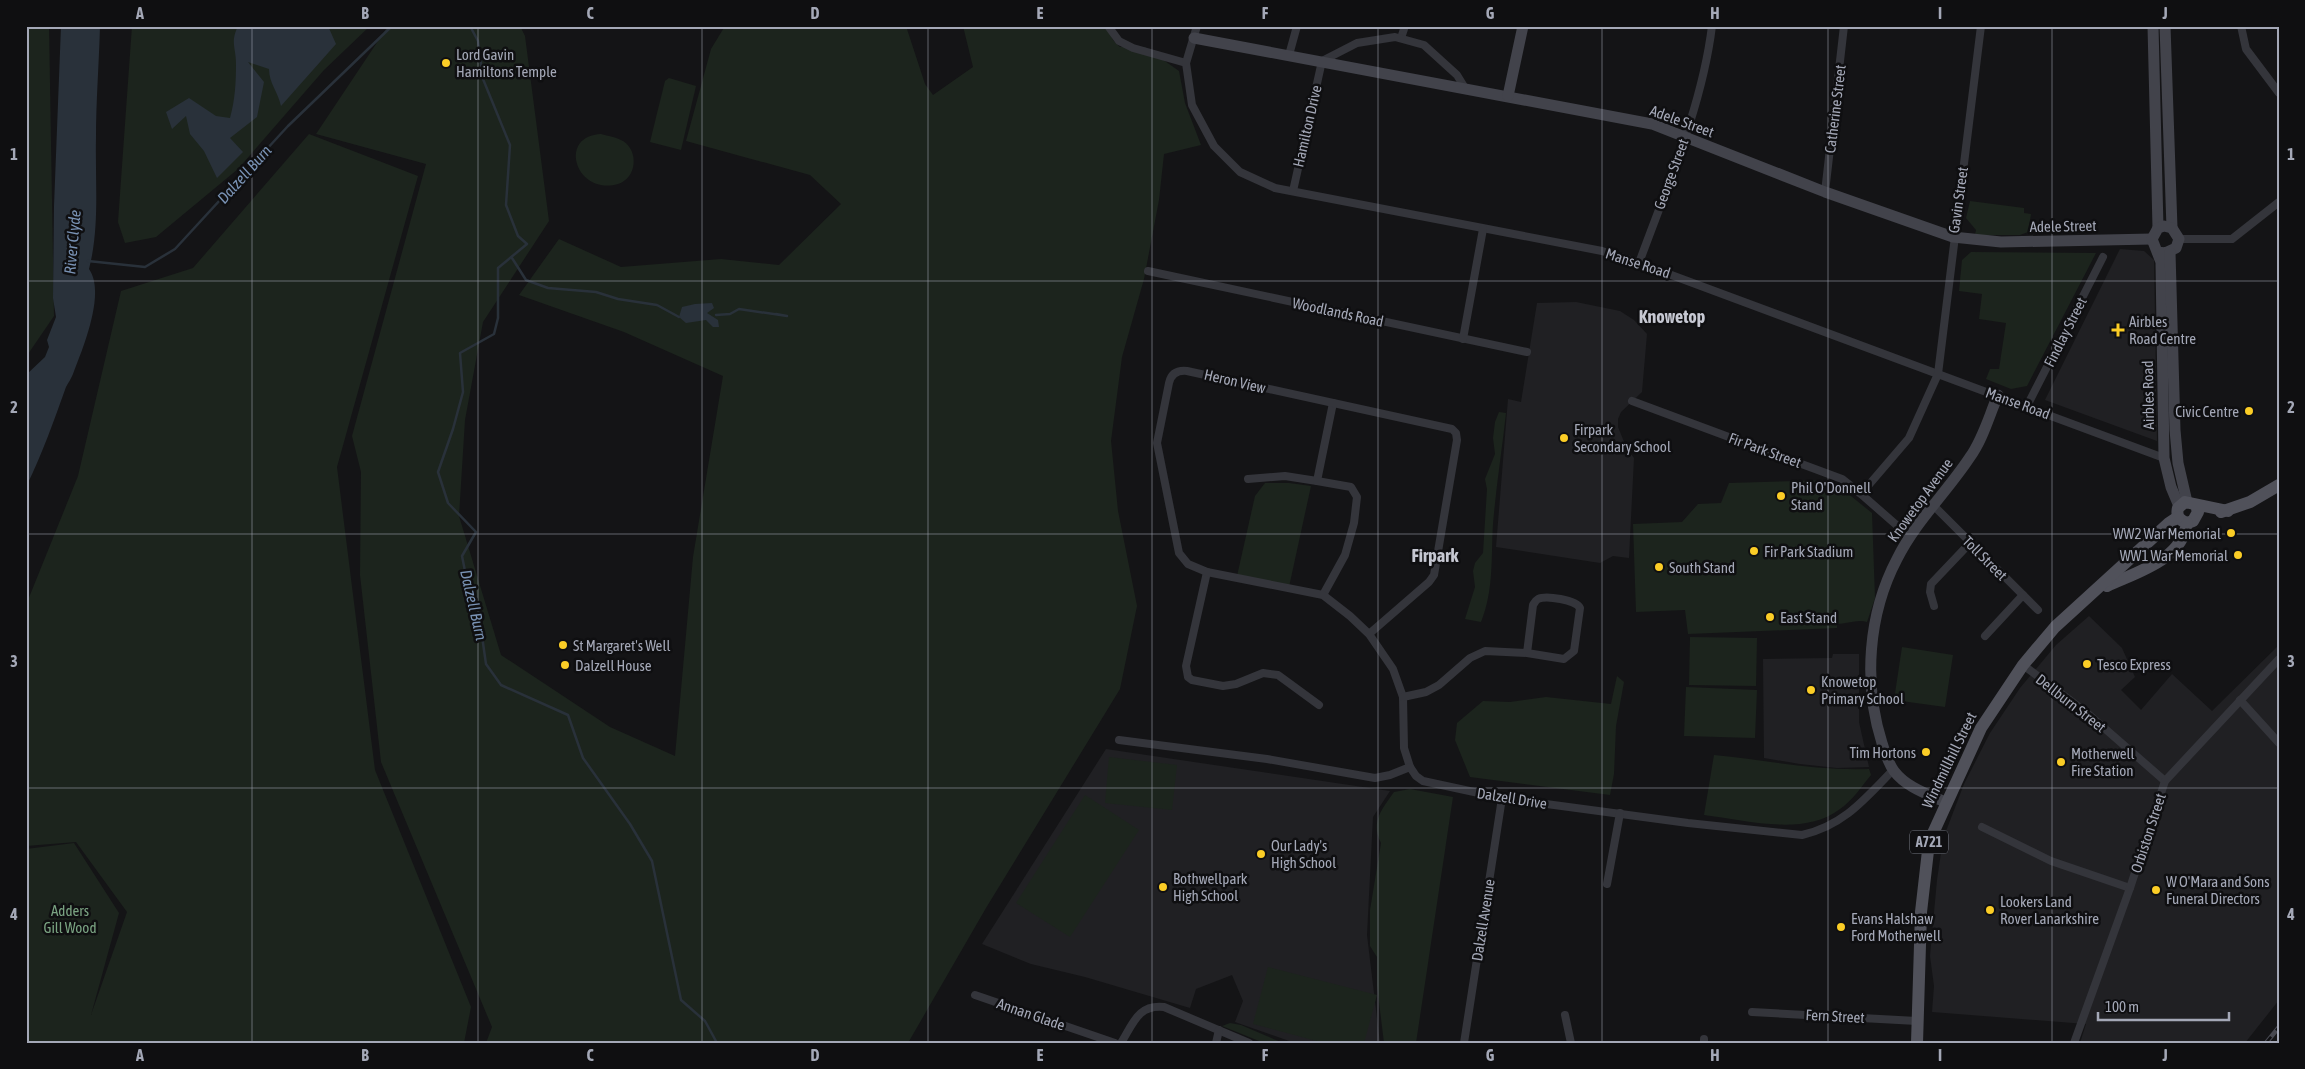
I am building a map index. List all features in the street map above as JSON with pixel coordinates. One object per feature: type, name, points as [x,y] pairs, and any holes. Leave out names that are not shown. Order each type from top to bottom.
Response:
[{"type":"main road","points":[[2188,511],[2228,512],[2250,502],[2279,484]]},
{"type":"main road","name":"Windmillhill Street","points":[[2096,591],[2154,564],[2173,552],[2185,536],[2188,511]]},
{"type":"main road","name":"Windmillhill Street","points":[[1917,1043],[1925,864],[1928,842],[1981,728],[2023,665],[2054,627],[2169,523],[2188,511]]},
{"type":"street","points":[[1108,26],[1118,41],[1134,48],[1186,64]]},
{"type":"street","points":[[1290,55],[1297,26]]},
{"type":"street","points":[[1401,38],[1405,26]]},
{"type":"street","points":[[1508,96],[1524,26]]},
{"type":"street","name":"George Street","points":[[1639,263],[1685,137],[1708,57],[1712,26]]},
{"type":"street","name":"Catherine Street","points":[[1825,192],[1844,26]]},
{"type":"street","name":"Gavin Street","points":[[1862,494],[1909,438],[1938,374],[1953,237],[1981,26]]},
{"type":"street","points":[[2152,239],[2158,228],[2153,26]]},
{"type":"street","points":[[2165,26],[2172,228],[2179,239]]},
{"type":"street","points":[[2241,26],[2246,49],[2279,93]]},
{"type":"street","name":"Manse Road","points":[[1196,32],[1186,64],[1192,105],[1214,146],[1240,172],[1275,188],[1602,251],[1998,395],[2164,458]]},
{"type":"street","name":"Adele Street","points":[[1196,32],[1290,55],[1652,124],[1825,192],[1953,237],[2001,242],[2152,239]]},
{"type":"street","points":[[1322,61],[1357,43],[1395,37],[1401,38],[1424,45],[1453,70],[1465,88]]},
{"type":"street","name":"Hamilton Drive","points":[[1293,191],[1322,61]]},
{"type":"street","points":[[2179,239],[2232,239],[2279,202]]},
{"type":"street","points":[[2158,228],[2164,226],[2172,228]]},
{"type":"street","points":[[1463,339],[1483,229]]},
{"type":"street","name":"Airbles Road","points":[[2152,239],[2161,262],[2164,458],[2171,487],[2188,511]]},
{"type":"street","points":[[2158,252],[2170,252],[2176,248],[2179,239]]},
{"type":"street","name":"Airbles Road","points":[[2170,252],[2175,430],[2178,463],[2188,511]]},
{"type":"street","name":"Findlay Street","points":[[2026,406],[2103,258]]},
{"type":"street","name":"Woodlands Road","points":[[1148,271],[1527,352]]},
{"type":"street","name":"Heron View","points":[[1369,634],[1430,582],[1434,575],[1457,440],[1456,433],[1452,429],[1187,371],[1180,370],[1170,377],[1157,443],[1175,543],[1179,553],[1188,564],[1207,572],[1324,595],[1350,616],[1369,634],[1393,669],[1403,697],[1404,748],[1410,767]]},
{"type":"street","name":"Knowetop Avenue","points":[[1945,802],[1909,785],[1893,770],[1875,718],[1871,675],[1872,647],[1882,593],[1897,558],[1909,536],[1971,457],[1998,395]]},
{"type":"street","name":"Fir Park Street","points":[[1632,401],[1829,474],[1862,494],[1909,536]]},
{"type":"street","points":[[1317,481],[1333,403]]},
{"type":"street","points":[[1248,479],[1285,476],[1351,487],[1357,497],[1354,523],[1345,556],[1324,595]]},
{"type":"street","name":"Toll Street","points":[[1933,505],[2038,610]]},
{"type":"street","points":[[1934,606],[1930,592],[1931,584],[1970,542]]},
{"type":"street","points":[[1207,572],[1186,666],[1188,676],[1192,680],[1223,686],[1236,684],[1263,673],[1278,674],[1319,705]]},
{"type":"street","points":[[1985,636],[2024,595]]},
{"type":"street","points":[[1403,697],[1426,692],[1439,685],[1470,658],[1485,651],[1527,653],[1564,659],[1570,656],[1574,651],[1580,608],[1578,604],[1544,598],[1537,599],[1533,605],[1527,653]]},
{"type":"street","name":"Orbiston Street","points":[[2074,1043],[2130,888],[2165,781],[2279,659]]},
{"type":"street","name":"Dellburn Street","points":[[2023,665],[2088,713],[2165,781]]},
{"type":"street","points":[[2240,700],[2279,743]]},
{"type":"street","points":[[1119,740],[1267,759],[1376,778],[1410,767]]},
{"type":"street","name":"Dalzell Drive","points":[[1410,767],[1416,776],[1423,781],[1502,798],[1802,835],[1819,831],[1836,823],[1893,770]]},
{"type":"street","name":"Dalzell Avenue","points":[[1464,1043],[1502,798]]},
{"type":"street","points":[[1607,884],[1620,814]]},
{"type":"street","points":[[1982,827],[2051,861],[2130,888]]},
{"type":"street","name":"Annan Glade","points":[[975,995],[1115,1043]]},
{"type":"street","points":[[1121,1043],[1142,1011],[1155,1006],[1164,1007],[1250,1043]]},
{"type":"street","name":"Fern Street","points":[[1752,1012],[1917,1021]]},
{"type":"street","points":[[1565,1015],[1571,1043]]},
{"type":"street","points":[[1216,1043],[1219,1030]]},
{"type":"shaded area","name":"Airbles Road Centre","points":[[2120,249],[2144,251],[2154,260],[2157,441],[2045,400]]},
{"type":"shaded area","name":"Firpark Secondary School","points":[[1576,302],[1620,311],[1634,320],[1647,334],[1642,392],[1621,412],[1618,419],[1618,427],[1627,449],[1634,458],[1629,558],[1613,556],[1600,563],[1496,547],[1508,399],[1521,402],[1537,303]]},
{"type":"shaded area","points":[[2089,616],[2122,648],[2135,677],[2121,690],[2141,710],[2172,674],[2212,711],[2279,645],[2279,1000],[2245,1043],[2080,1043],[2086,1024],[1932,1012],[1934,986],[1930,956],[1937,880],[1943,839],[1964,784],[1990,733],[2020,688],[2056,645]]},
{"type":"shaded area","name":"Knowetop Primary School","points":[[1833,654],[1859,654],[1859,722],[1869,767],[1837,768],[1764,758],[1763,659],[1832,658]]},
{"type":"shaded area","points":[[1106,749],[1390,791],[1373,817],[1367,935],[1380,1043],[1295,1043],[1235,1022],[1243,1001],[1232,975],[1196,989],[1190,1008],[1085,977],[1031,964],[982,944]]},
{"type":"green space","points":[[26,26],[49,26],[54,316],[26,357]]},
{"type":"green space","points":[[132,26],[370,26],[324,70],[238,169],[156,237],[125,243],[118,222]]},
{"type":"green space","points":[[388,26],[520,26],[525,36],[549,221],[483,322],[465,420],[459,516],[501,655],[610,727],[675,756],[693,557],[723,376],[624,332],[519,295],[559,239],[621,267],[721,259],[779,265],[841,204],[810,175],[686,141],[711,49],[725,26],[906,26],[925,84],[933,95],[973,67],[963,26],[1107,26],[1113,40],[1120,47],[1145,47],[1179,71],[1185,103],[1201,145],[1164,154],[1159,200],[1144,279],[1122,357],[1111,441],[1118,511],[1137,606],[1120,689],[986,908],[908,1043],[486,1043],[492,1027],[381,762],[360,575],[361,472],[352,436],[426,164],[316,134]]},
{"type":"green space","points":[[669,78],[696,86],[681,150],[650,142],[665,81]]},
{"type":"green space","name":"Adders Gill Wood","points":[[309,134],[418,176],[337,467],[375,770],[471,1007],[464,1043],[26,1043],[26,849],[74,843],[119,913],[91,1015],[127,912],[76,842],[26,846],[26,605],[78,476],[121,291],[193,268]]},
{"type":"green space","points":[[601,134],[623,141],[632,151],[634,164],[632,170],[624,181],[618,184],[603,185],[591,182],[577,164],[576,154],[579,144],[587,137]]},
{"type":"green space","points":[[1970,201],[2024,208],[2024,213],[2031,214],[2028,232],[2020,235],[1975,235],[1976,230],[1966,218]]},
{"type":"green space","points":[[1971,252],[2096,253],[2027,386],[2011,389],[1986,379],[1990,369],[1999,369],[2006,323],[1979,319],[1982,294],[1959,291],[1962,260]]},
{"type":"green space","points":[[1499,412],[1506,413],[1494,510],[1490,586],[1481,622],[1465,619],[1475,587],[1473,571],[1475,563],[1483,553],[1487,489],[1485,479],[1495,454],[1493,438],[1495,422]]},
{"type":"green space","name":"Fir Park Stadium","points":[[1831,480],[1872,513],[1875,598],[1867,622],[1837,624],[1837,628],[1688,634],[1685,610],[1636,612],[1633,524],[1682,522],[1698,504],[1721,503],[1729,483]]},
{"type":"green space","points":[[1265,483],[1289,483],[1311,486],[1289,587],[1237,576],[1255,496]]},
{"type":"green space","points":[[1690,637],[1757,638],[1756,686],[1689,685]]},
{"type":"green space","points":[[1902,647],[1953,655],[1945,707],[1894,700]]},
{"type":"green space","points":[[1617,676],[1624,682],[1616,726],[1614,774],[1610,795],[1470,777],[1455,740],[1457,723],[1483,701],[1510,702],[1546,697],[1611,704]]},
{"type":"green space","points":[[1686,687],[1757,690],[1755,738],[1684,736]]},
{"type":"green space","points":[[1714,755],[1811,767],[1869,769],[1871,775],[1849,802],[1826,818],[1792,825],[1756,823],[1704,815]]},
{"type":"green space","points":[[1109,757],[1177,765],[1172,810],[1105,803]]},
{"type":"green space","points":[[1410,789],[1453,797],[1416,1043],[1384,1043],[1377,986],[1377,957],[1370,946],[1370,910],[1381,843],[1377,822],[1382,810],[1394,792]]},
{"type":"green space","points":[[1085,795],[1139,830],[1070,937],[1016,903]]},
{"type":"green space","points":[[1268,967],[1377,995],[1364,1043],[1324,1043],[1253,1024]]},
{"type":"green space","points":[[1230,1023],[1241,1025],[1283,1043],[1264,1043],[1222,1026]]},
{"type":"water","name":"River Clyde","points":[[61,26],[100,26],[96,124],[96,220],[89,269],[94,279],[94,306],[87,336],[77,363],[26,487],[26,375],[45,357],[49,347],[47,340],[56,317],[53,298],[54,206]]},
{"type":"water","points":[[238,26],[328,26],[336,44],[281,106],[270,79],[269,69],[248,62],[264,82],[257,117],[230,138],[243,152],[217,178],[204,151],[190,134],[186,116],[172,129],[166,112],[189,98],[216,116],[230,118],[236,78],[234,41]]},
{"type":"water","points":[[712,303],[714,308],[707,313],[718,320],[719,327],[713,327],[706,320],[686,323],[679,317],[682,307]]},
{"type":"waterway","name":"Dalzell Burn","points":[[88,261],[145,267],[175,249],[288,126],[392,26]]},
{"type":"waterway","name":"Dalzell Burn","points":[[470,26],[478,41],[483,79],[510,145],[506,205],[518,236],[527,244],[498,268],[498,318],[494,334],[460,353],[463,392],[438,472],[448,503],[476,532],[462,556],[466,576],[477,601],[486,664],[501,685],[568,715],[583,758],[630,824],[652,861],[681,1000],[705,1021],[717,1043]]},
{"type":"waterway","points":[[512,258],[526,280],[548,288],[596,292],[618,299],[657,305],[679,317]]},
{"type":"waterway","points":[[716,315],[730,314],[739,309],[787,316],[776,314]]},
{"type":"railway","points":[[2266,1043],[2279,1027]]},
{"type":"place","name":"Lord Gavin Hamiltons Temple","points":[[446,63]]},
{"type":"place","name":"Airbles Road Centre","points":[[2118,330]]},
{"type":"place","name":"Civic Centre","points":[[2249,411]]},
{"type":"place","name":"Firpark Secondary School","points":[[1564,438]]},
{"type":"place","name":"Phil O'Donnell Stand","points":[[1781,496]]},
{"type":"place","name":"WW2 War Memorial","points":[[2231,533]]},
{"type":"place","name":"Fir Park Stadium","points":[[1754,551]]},
{"type":"place","name":"WW1 War Memorial","points":[[2238,555]]},
{"type":"place","name":"South Stand","points":[[1659,567]]},
{"type":"place","name":"East Stand","points":[[1770,617]]},
{"type":"place","name":"St Margaret's Well","points":[[563,645]]},
{"type":"place","name":"Tesco Express","points":[[2087,664]]},
{"type":"place","name":"Dalzell House","points":[[565,665]]},
{"type":"place","name":"Knowetop Primary School","points":[[1811,690]]},
{"type":"place","name":"Tim Hortons","points":[[1926,752]]},
{"type":"place","name":"Motherwell Fire Station","points":[[2061,762]]},
{"type":"place","name":"Our Lady's High School","points":[[1261,854]]},
{"type":"place","name":"Bothwellpark High School","points":[[1163,887]]},
{"type":"place","name":"W O'Mara and Sons Funeral Directors","points":[[2156,890]]},
{"type":"place","name":"Lookers Land Rover Lanarkshire","points":[[1990,910]]},
{"type":"place","name":"Evans Halshaw Ford Motherwell","points":[[1841,927]]},
{"type":"district","name":"Knowetop","points":[[1672,316]]},
{"type":"district","name":"Firpark","points":[[1435,555]]}]
